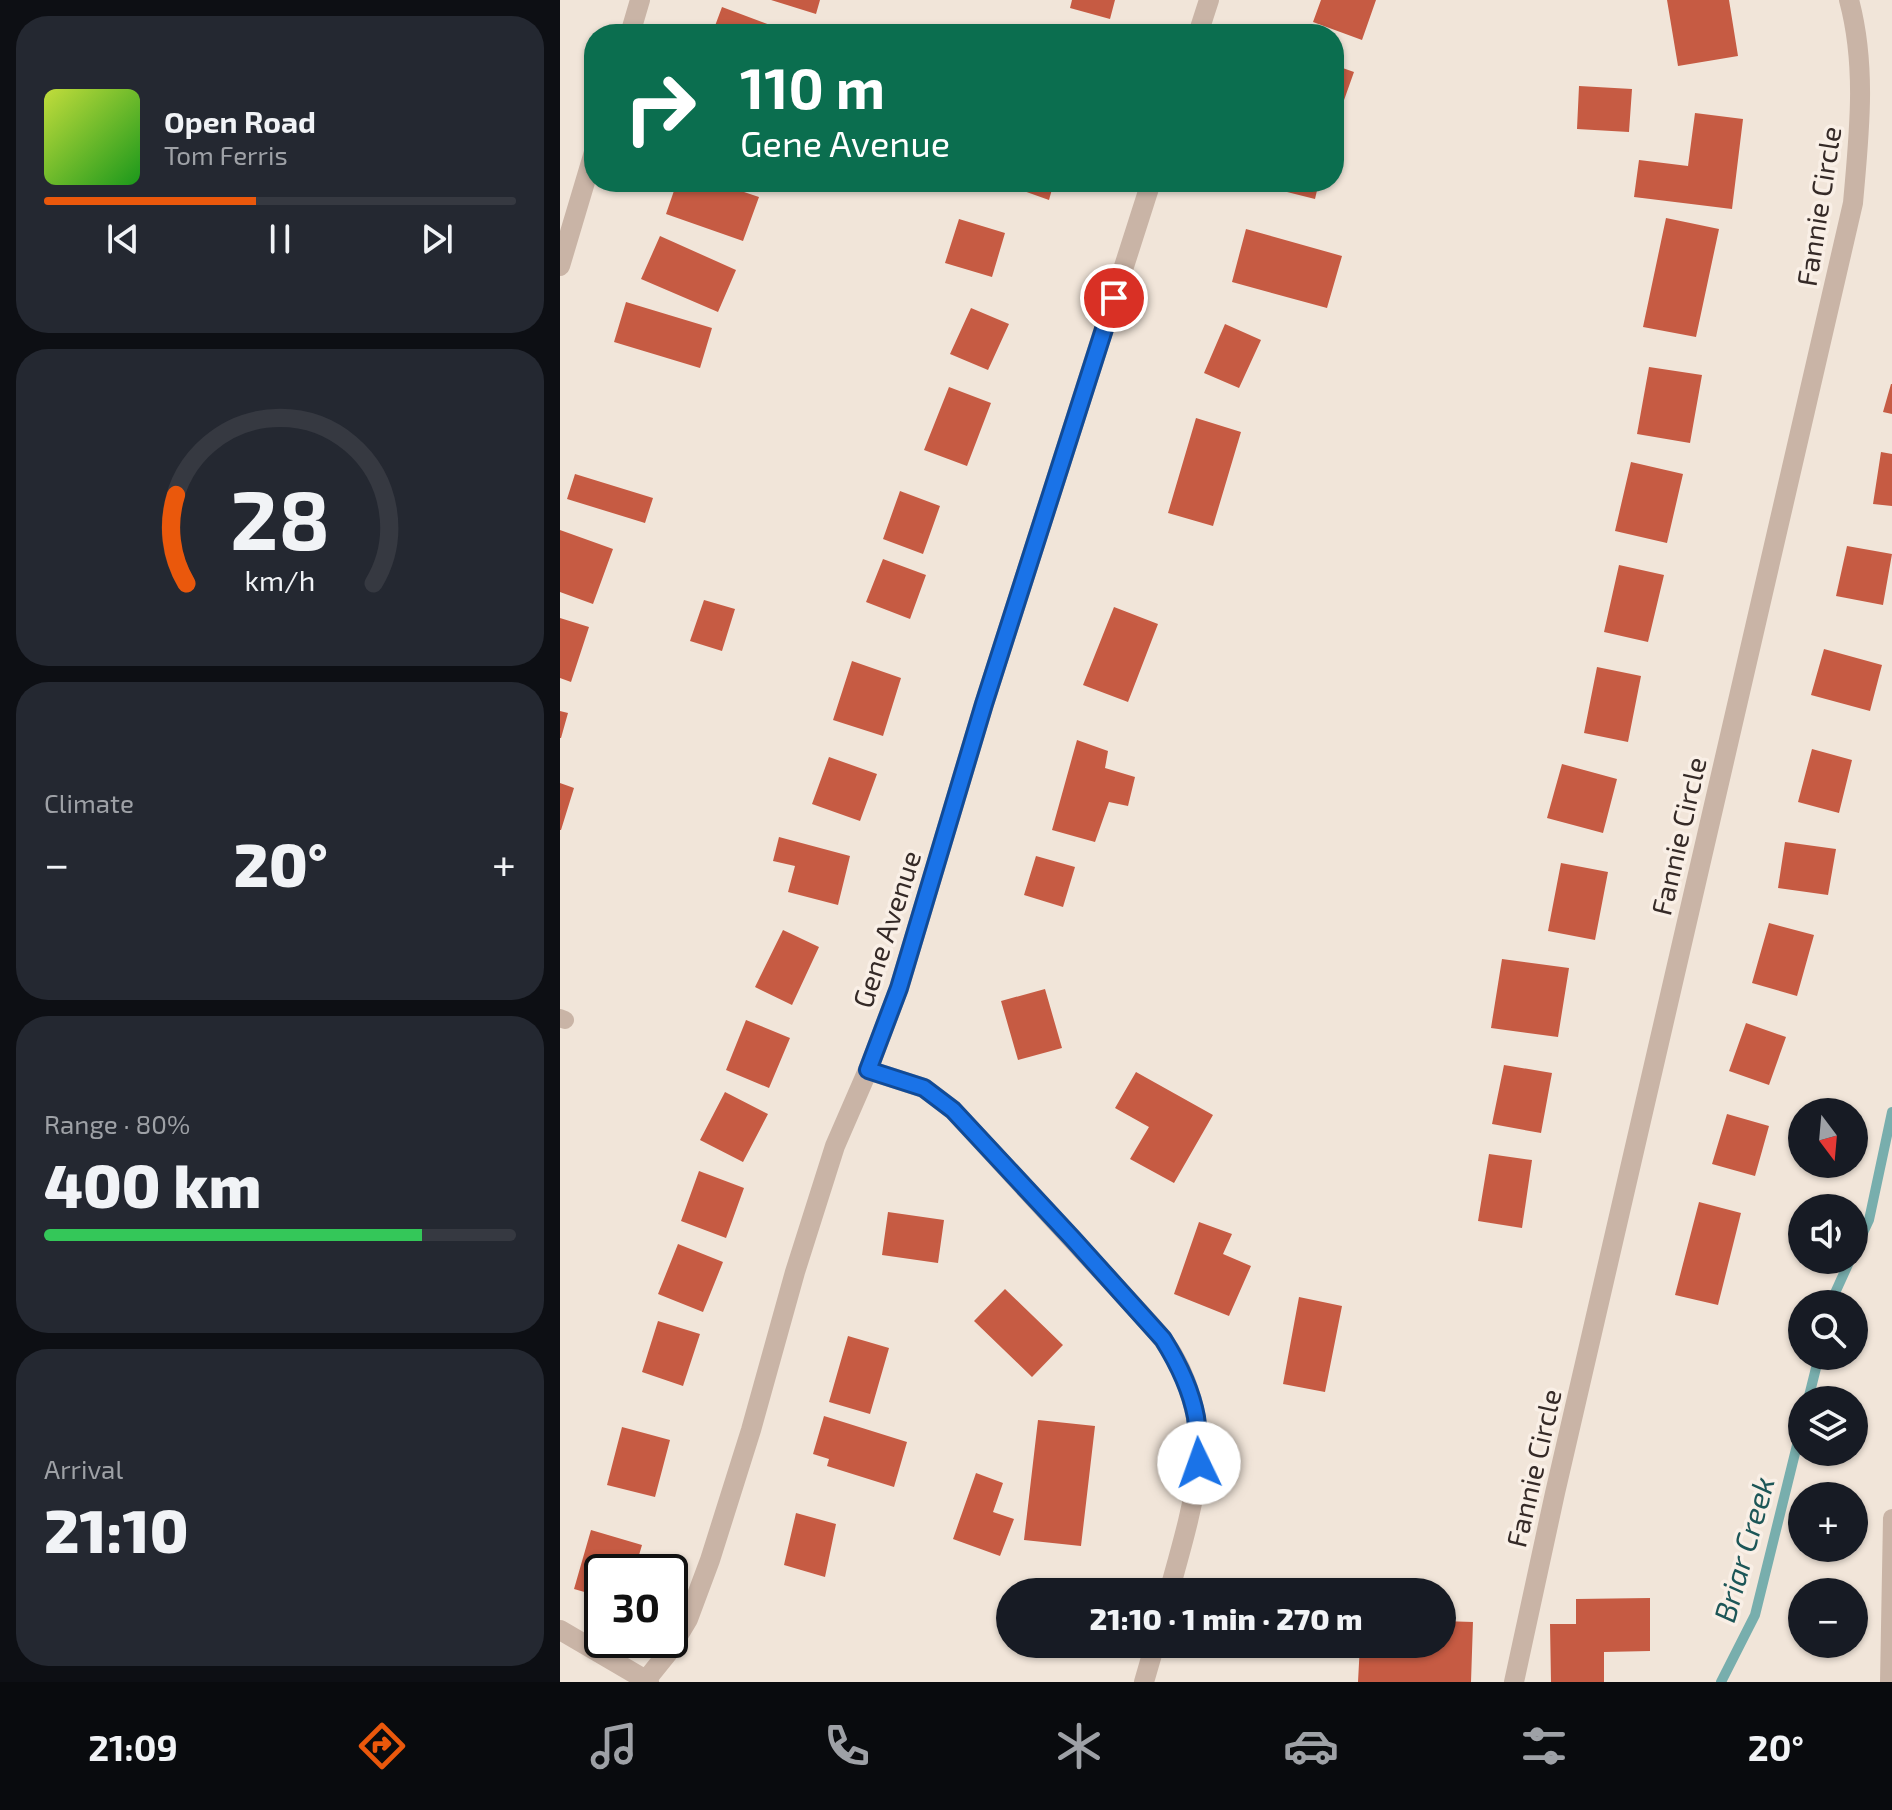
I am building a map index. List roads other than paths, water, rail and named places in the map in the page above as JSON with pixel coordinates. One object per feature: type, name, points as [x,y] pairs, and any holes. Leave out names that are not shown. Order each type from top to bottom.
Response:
[{"type":"street","points":[[633,24],[640,0]]},
{"type":"street","points":[[1201,24],[1209,0]]},
{"type":"street","name":"Fannie Circle","points":[[1514,1682],[1853,203],[1861,119],[1858,49],[1849,0]]},
{"type":"street","points":[[562,256],[584,184]]},
{"type":"street","name":"Gene Avenue","points":[[648,1681],[688,1619],[710,1560],[835,1146],[899,988],[989,689],[1148,192]]},
{"type":"street","points":[[868,1070],[924,1088],[953,1110],[1163,1339],[1175,1358],[1192,1398],[1199,1463],[1173,1578]]},
{"type":"street","points":[[560,1630],[648,1681]]},
{"type":"street","points":[[1144,1682],[1151,1658]]},
{"type":"lane","points":[[1889,1682],[1892,1518]]},
{"type":"waterway","name":"Briar Creek","points":[[1868,1222],[1892,1112]]},
{"type":"waterway","name":"Briar Creek","points":[[1836,1290],[1844,1274]]},
{"type":"waterway","name":"Briar Creek","points":[[1812,1386],[1816,1370]]},
{"type":"waterway","name":"Briar Creek","points":[[1721,1682],[1755,1615],[1792,1466]]}]
